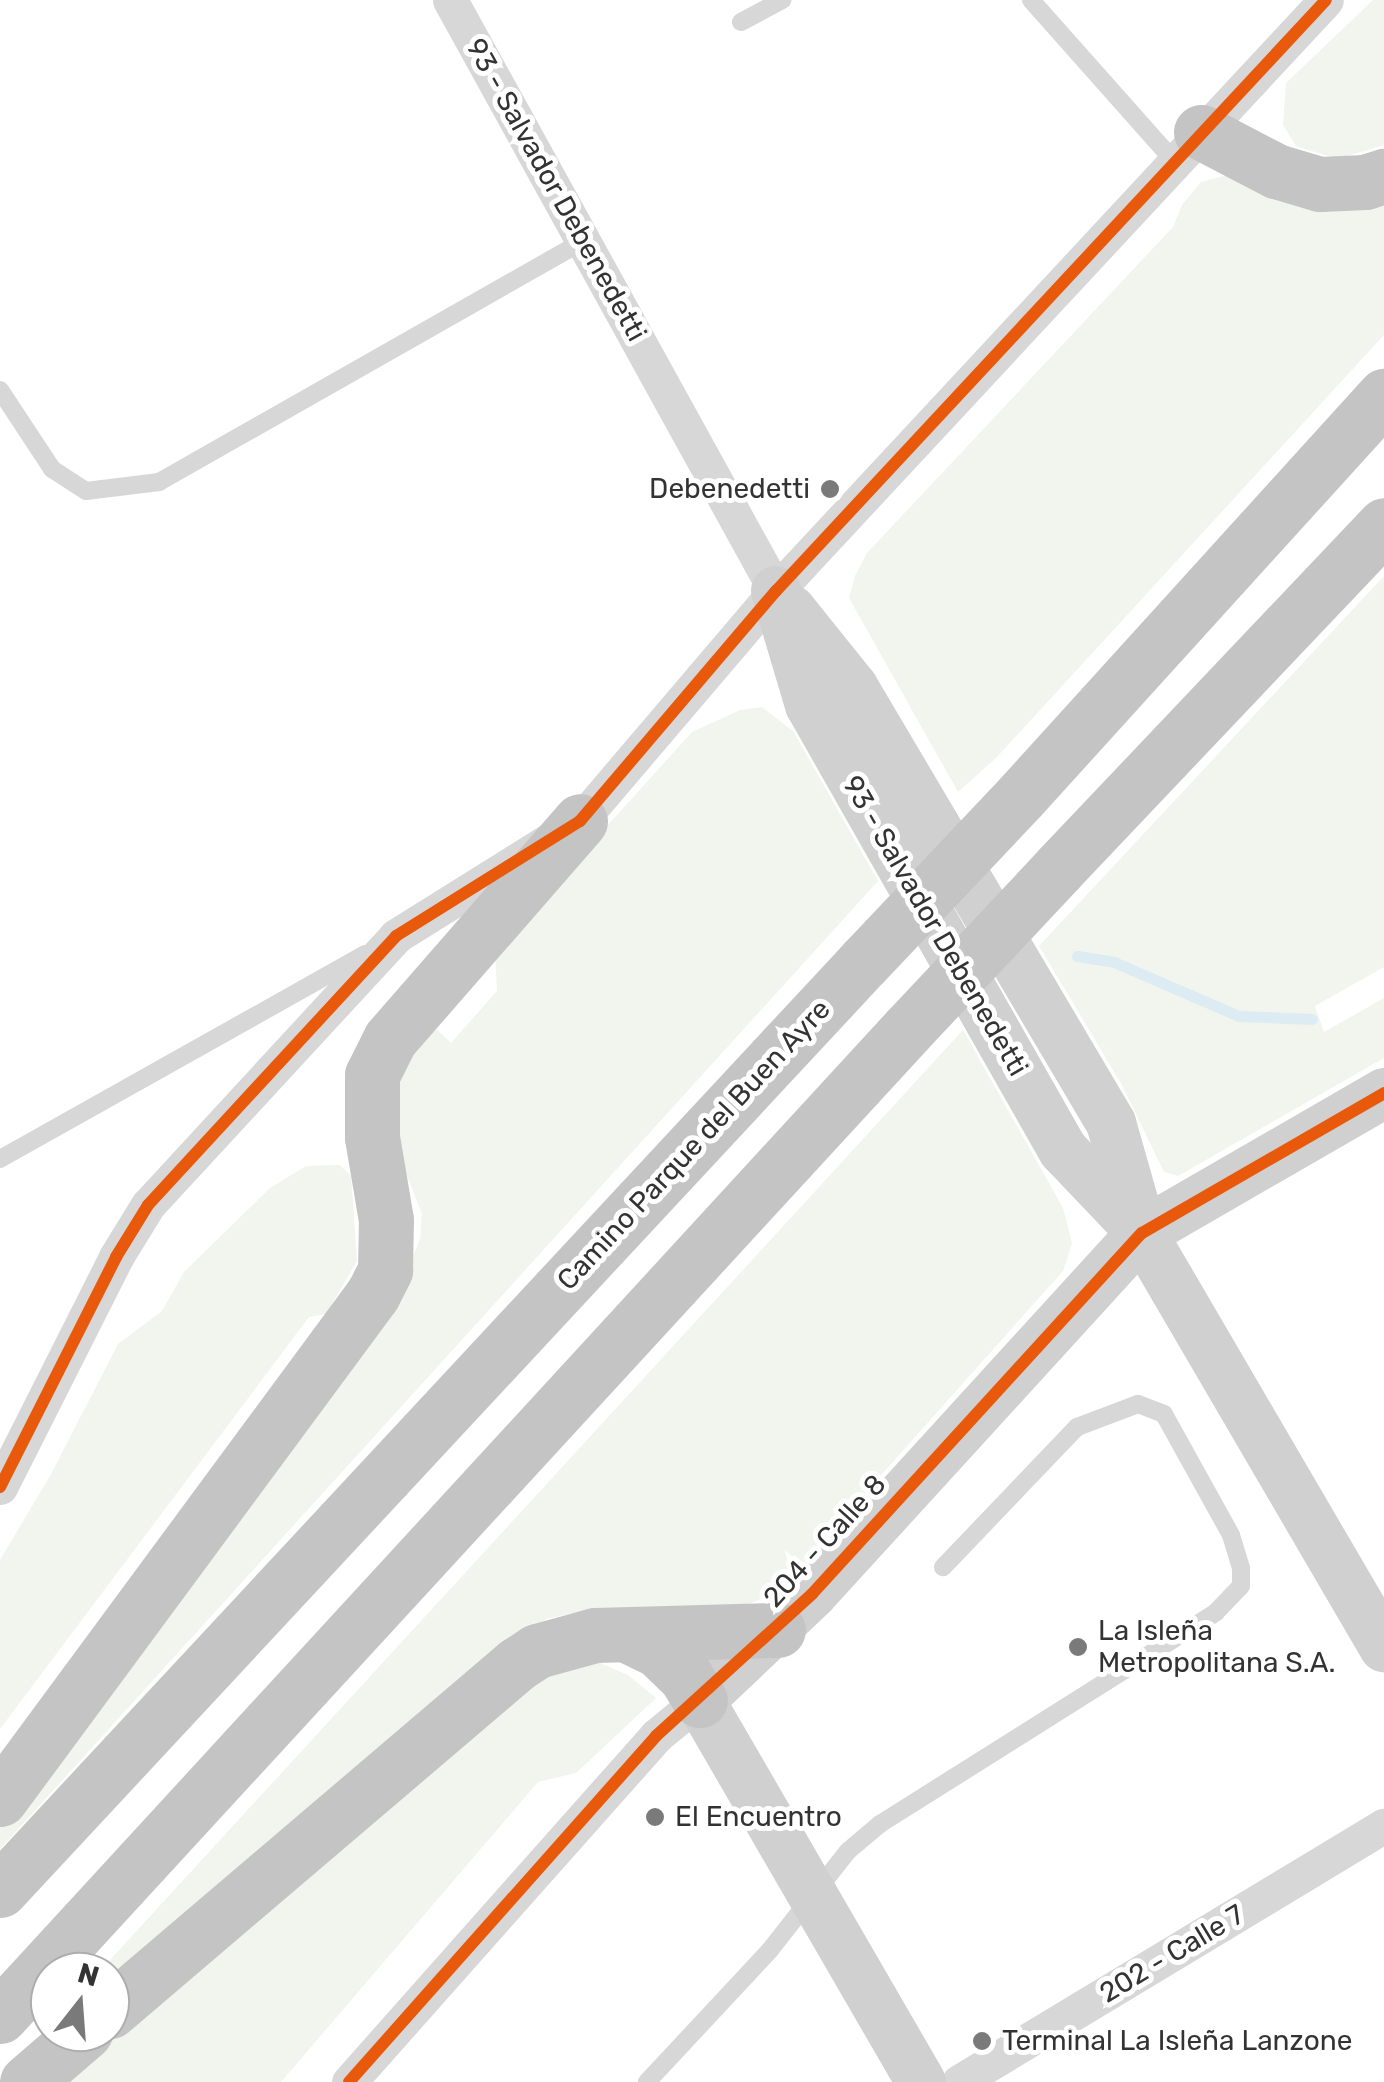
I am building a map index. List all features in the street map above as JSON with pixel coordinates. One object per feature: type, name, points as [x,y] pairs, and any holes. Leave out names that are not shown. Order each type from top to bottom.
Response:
[{"type":"highway","points":[[1188,147],[1320,184],[1365,182],[1384,176]]},
{"type":"highway","name":"Camino Parque del Buen Ayre","points":[[0,1890],[1020,797],[1384,396]]},
{"type":"highway","points":[[0,2016],[907,1030],[1384,525]]},
{"type":"highway","points":[[0,1799],[374,1294],[385,1270],[386,1220],[371,1122],[372,1075],[390,1039],[580,820]]},
{"type":"highway","points":[[130,1994],[517,1664],[564,1640],[627,1634],[778,1630]]},
{"type":"highway","points":[[627,1634],[658,1650],[686,1677],[700,1700]]},
{"type":"highway","points":[[27,2082],[62,2052]]},
{"type":"street","name":"93 - Salvador Debenedetti","points":[[450,0],[586,240],[776,592],[853,687],[1111,1123],[1142,1233],[1384,1648]]},
{"type":"street","points":[[0,1486],[132,1227],[396,936],[580,820],[776,592],[1326,0]]},
{"type":"street","name":"204 - Calle 8","points":[[349,2082],[656,1736],[778,1630],[1142,1233],[1384,1094]]},
{"type":"street","points":[[700,1700],[921,2082]]},
{"type":"street","name":"202 - Calle 7","points":[[959,2082],[1384,1826]]},
{"type":"lane","points":[[741,22],[782,0]]},
{"type":"lane","points":[[1031,0],[1188,147]]},
{"type":"lane","points":[[0,390],[52,469],[86,491],[158,482],[586,240]]},
{"type":"lane","points":[[0,1158],[396,936]]},
{"type":"lane","points":[[647,2082],[770,1950],[848,1851],[880,1824],[1216,1612],[1241,1586],[1241,1568],[1231,1535],[1164,1414],[1138,1404],[1077,1427],[943,1567]]},
{"type":"shaded area","points":[[1373,0],[1384,0],[1384,145],[1337,159],[1296,146],[1283,125],[1286,83]]},
{"type":"shaded area","points":[[1231,174],[1384,199],[1384,335],[996,758],[958,792],[849,598],[855,576],[867,553],[1173,227],[1182,205],[1201,182]]},
{"type":"shaded area","points":[[1384,576],[1384,967],[1315,1006],[1324,1032],[1384,998],[1384,1058],[1178,1176],[1164,1172],[1122,1085],[1039,946]]},
{"type":"shaded area","points":[[762,707],[793,731],[878,881],[0,1849],[0,1823],[400,1288],[420,1239],[422,1214],[397,1150],[391,1096],[428,1021],[451,1043],[497,991],[495,950],[692,732],[740,710]]},
{"type":"shaded area","points":[[963,1030],[1063,1208],[1072,1243],[1063,1271],[776,1593],[726,1613],[596,1608],[546,1619],[130,1973],[130,1952],[117,1952]]},
{"type":"shaded area","points":[[340,1165],[351,1176],[357,1261],[326,1314],[309,1317],[0,1729],[0,1560],[50,1476],[118,1344],[162,1311],[184,1272],[270,1188],[306,1166]]},
{"type":"shaded area","points":[[591,1659],[628,1675],[656,1698],[576,1773],[538,1782],[281,2082],[45,2082],[80,2052],[130,2052],[130,2009],[523,1674]]},
{"type":"waterway","points":[[1077,956],[1114,962],[1239,1016],[1312,1019]]},
{"type":"cycle path","points":[[0,1487],[116,1257],[148,1205],[396,936],[580,821],[776,591],[1326,0]]},
{"type":"cycle path","points":[[349,2082],[656,1736],[812,1594],[1142,1233],[1384,1093]]},
{"type":"place","name":"Debenedetti","points":[[830,489]]},
{"type":"place","name":"La Isleña Metropolitana S.A.","points":[[1078,1647]]},
{"type":"place","name":"El Encuentro","points":[[655,1817]]},
{"type":"place","name":"Terminal La Isleña Lanzone","points":[[982,2041]]}]
